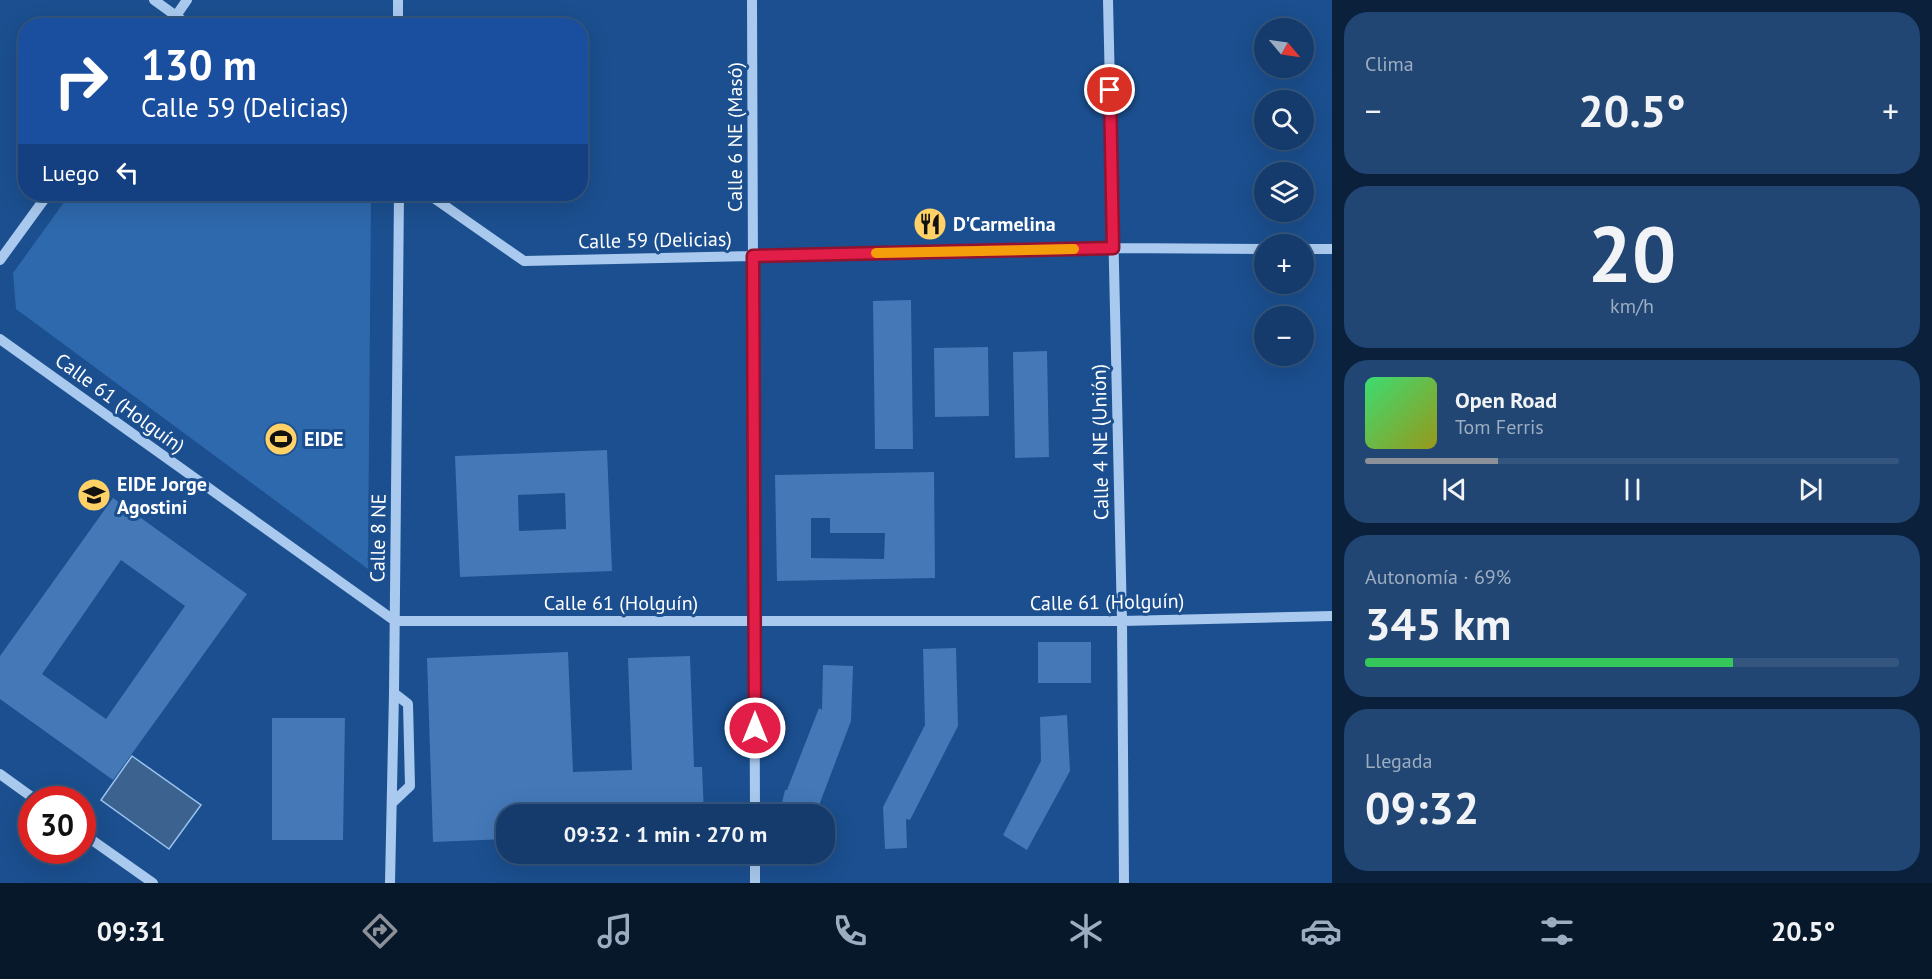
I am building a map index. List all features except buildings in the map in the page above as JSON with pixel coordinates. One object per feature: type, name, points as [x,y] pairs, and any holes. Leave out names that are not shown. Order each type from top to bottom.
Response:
[{"type":"street","points":[[154,0],[179,18]]},
{"type":"street","points":[[176,16],[187,0]]},
{"type":"street","points":[[398,0],[398,18]]},
{"type":"street","name":"Calle 6 NE (Masó)","points":[[752,0],[755,804]]},
{"type":"street","name":"Calle 4 NE (Unión)","points":[[1108,0],[1122,621],[1124,883]]},
{"type":"street","points":[[0,260],[43,201]]},
{"type":"street","name":"Calle 8 NE","points":[[390,883],[399,201]]},
{"type":"street","name":"Calle 59 (Delicias)","points":[[438,201],[524,261],[1113,248],[1254,249]]},
{"type":"street","points":[[1314,249],[1332,249]]},
{"type":"street","name":"Calle 61 (Holguín)","points":[[0,339],[394,621],[1122,621],[1332,616]]},
{"type":"street","points":[[392,803],[410,786],[408,704],[394,693]]},
{"type":"street","points":[[0,774],[18,787]]},
{"type":"street","points":[[96,843],[153,883]]},
{"type":"street","points":[[755,864],[755,883]]},
{"type":"shaded area","name":"EIDE","points":[[65,201],[371,201],[368,569],[16,309],[13,273]]},
{"type":"shaded area","points":[[132,756],[201,805],[169,849],[101,800]]},
{"type":"slow traffic","points":[[876,253],[1074,249]]},
{"type":"place","name":"D'Carmelina","points":[[930,224]]},
{"type":"place","name":"EIDE","points":[[281,439]]},
{"type":"place","name":"EIDE Jorge Agostini","points":[[94,495]]},
{"type":"route","points":[[755,728],[753,256],[1113,248],[1110,90]]}]
